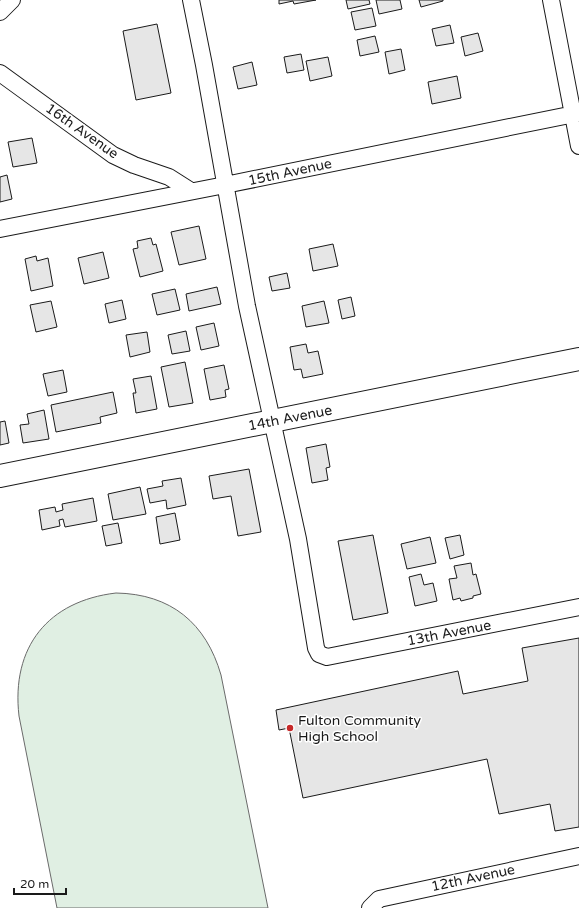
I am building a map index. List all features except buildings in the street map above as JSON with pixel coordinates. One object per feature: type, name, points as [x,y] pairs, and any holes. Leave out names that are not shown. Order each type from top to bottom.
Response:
[{"type":"main road","name":"14th Avenue","points":[[0,476],[579,359]]},
{"type":"street","points":[[0,12],[12,0]]},
{"type":"street","points":[[191,0],[247,306],[273,421]]},
{"type":"street","points":[[550,0],[576,113],[579,146]]},
{"type":"street","name":"16th Avenue","points":[[0,73],[113,155],[134,165],[169,177],[191,191]]},
{"type":"street","name":"15th Avenue","points":[[0,229],[226,185],[576,113]]},
{"type":"street","name":"13th Avenue","points":[[273,421],[298,538],[316,648],[319,654],[327,657],[579,607]]},
{"type":"street","name":"12th Avenue","points":[[371,908],[379,899],[579,856]]},
{"type":"green space","points":[[116,593],[154,599],[169,606],[184,615],[196,626],[206,640],[221,675],[268,908],[57,908],[19,716],[18,691],[21,669],[28,649],[39,632],[53,617],[71,606],[92,598]]},
{"type":"place","name":"Fulton Community High School","points":[[290,728]]}]
